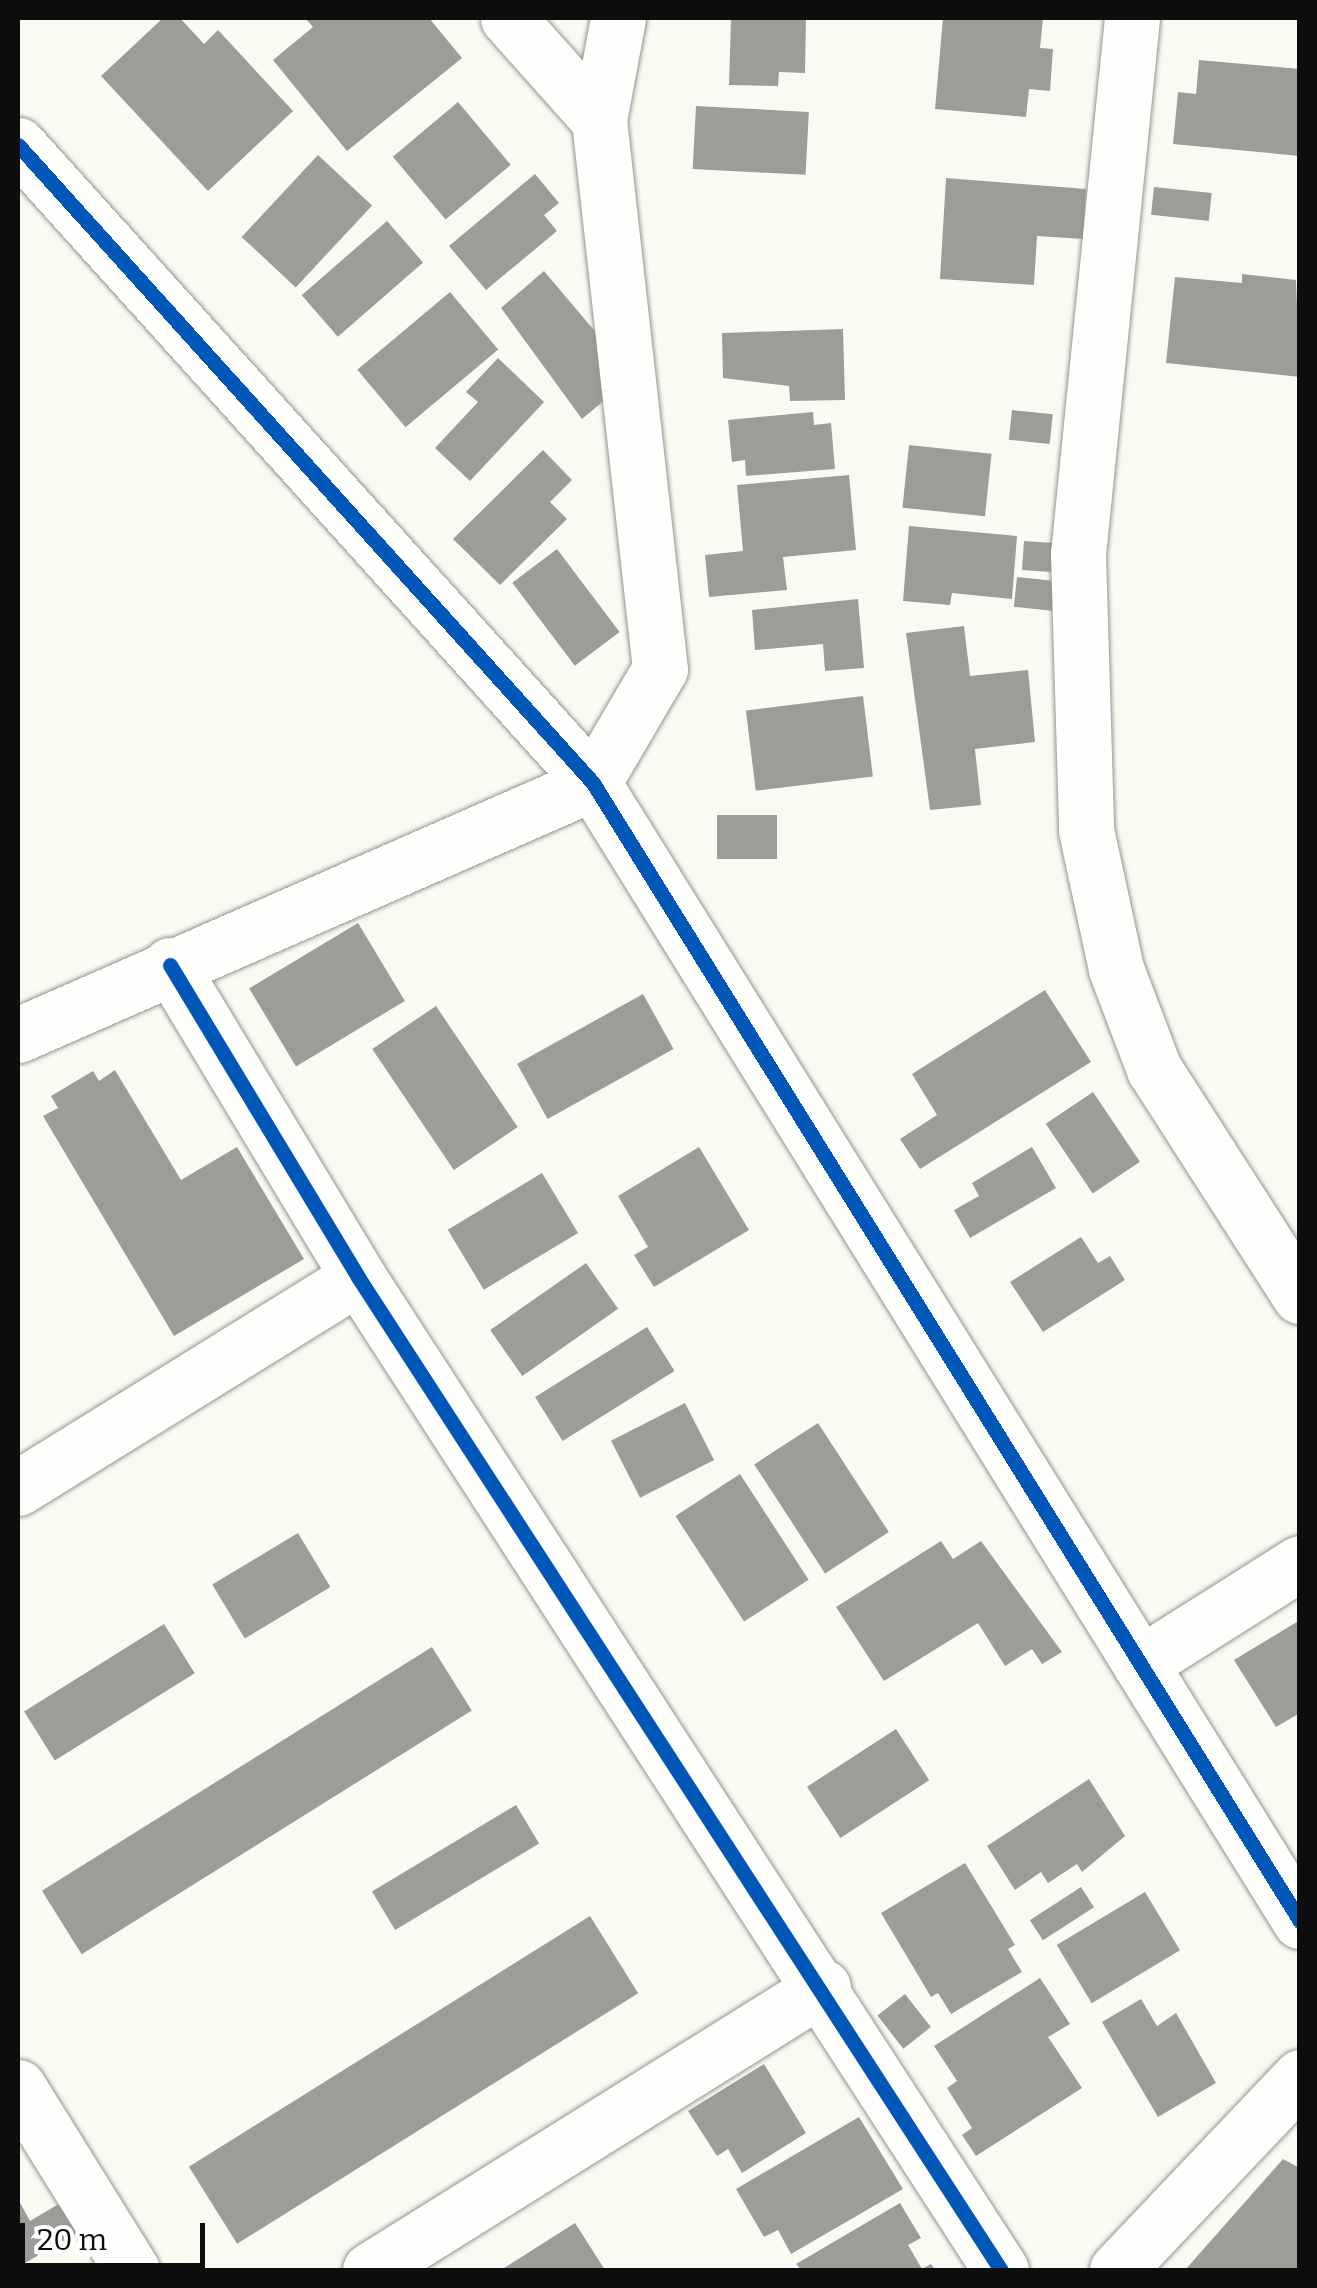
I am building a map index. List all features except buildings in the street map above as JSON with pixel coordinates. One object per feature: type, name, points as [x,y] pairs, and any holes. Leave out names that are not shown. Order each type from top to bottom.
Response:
[{"type":"street","points":[[508,18],[599,120]]},
{"type":"street","points":[[18,1035],[170,965],[593,783],[660,669],[599,120],[618,18]]},
{"type":"street","points":[[1132,18],[1078,554],[1080,779],[1116,969],[1154,1069],[1300,1296]]},
{"type":"street","points":[[18,145],[593,783],[1300,1921]]},
{"type":"street","points":[[170,965],[358,1277],[822,1987],[1001,2270]]},
{"type":"street","points":[[18,1488],[358,1277]]},
{"type":"street","points":[[1140,1664],[1300,1563]]},
{"type":"street","points":[[370,2270],[822,1987]]},
{"type":"street","points":[[1116,2270],[1300,2077]]},
{"type":"street","points":[[18,2087],[132,2270]]},
{"type":"cycle path","points":[[18,145],[593,783],[1300,1921]]},
{"type":"cycle path","points":[[170,965],[358,1277],[1001,2270]]}]
